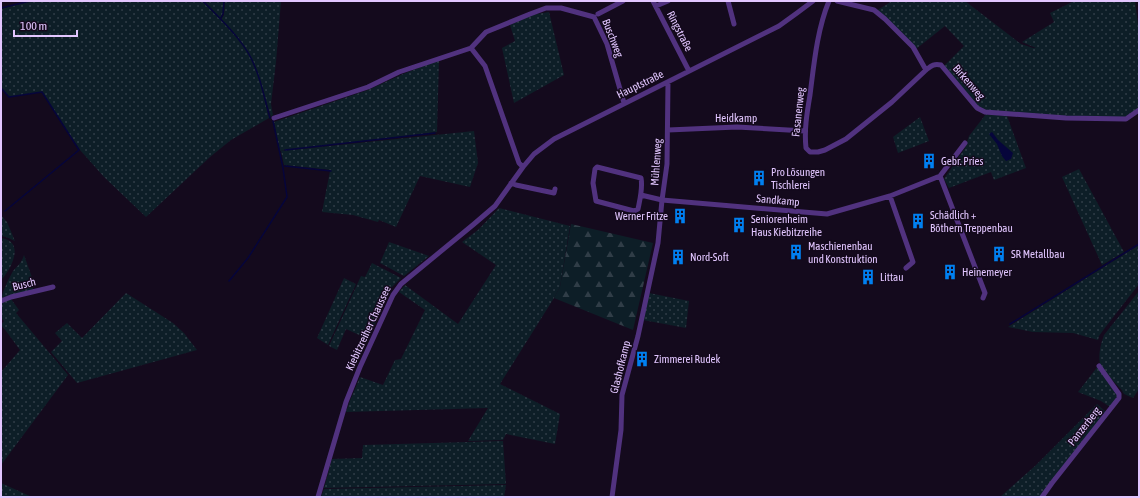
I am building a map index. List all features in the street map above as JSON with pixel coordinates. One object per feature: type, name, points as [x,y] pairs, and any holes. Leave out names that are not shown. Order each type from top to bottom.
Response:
[{"type":"street","points":[[598,14],[622,1]]},
{"type":"street","name":"Ringstraße","points":[[653,1],[689,71]]},
{"type":"street","points":[[656,6],[668,1]]},
{"type":"street","points":[[728,1],[734,24]]},
{"type":"street","name":"Hauptstraße","points":[[495,206],[534,154],[554,139],[780,26],[813,1]]},
{"type":"street","name":"Fasanenweg","points":[[829,1],[815,53],[805,131],[806,148],[810,152],[825,150],[846,139],[892,102],[926,70]]},
{"type":"street","points":[[837,1],[874,10],[913,47],[926,70]]},
{"type":"street","name":"Buschweg","points":[[274,118],[368,87],[399,72],[471,48],[486,32],[546,8],[561,8],[594,17],[607,44],[624,103]]},
{"type":"street","points":[[471,48],[485,66],[519,163],[523,167]]},
{"type":"street","name":"Birkenweg","points":[[926,70],[933,65],[941,65],[978,108],[985,112],[1066,118],[1126,118],[1139,110]]},
{"type":"street","name":"Mühlenweg","points":[[658,243],[667,164],[668,82]]},
{"type":"street","name":"Heidkamp","points":[[668,130],[737,127],[805,131]]},
{"type":"street","points":[[965,143],[940,176],[984,293],[983,298]]},
{"type":"street","points":[[597,167],[641,178],[641,195],[638,209],[634,211],[596,202],[593,183],[595,169],[597,167]]},
{"type":"street","name":"Sandkamp","points":[[641,195],[662,200],[827,214],[890,196],[940,176]]},
{"type":"street","points":[[511,183],[554,193],[555,189]]},
{"type":"street","points":[[890,196],[913,262],[906,268]]},
{"type":"street","name":"Kiebitzreiher Chaussee","points":[[318,497],[346,402],[358,371],[393,295],[407,278],[495,206]]},
{"type":"street","name":"Glashofkamp","points":[[612,497],[621,430],[622,395],[634,350],[658,243]]},
{"type":"street","name":"Busch","points":[[1,301],[11,297],[53,287]]},
{"type":"street","name":"Panzerberg","points":[[1042,497],[1119,398],[1119,394],[1099,366]]},
{"type":"green space","points":[[32,1],[202,1],[239,40],[251,58],[259,79],[269,118],[231,140],[210,157],[146,217],[104,177],[80,150],[42,92],[9,97],[1,87],[1,9]]},
{"type":"green space","points":[[204,1],[224,1],[223,14],[220,18]]},
{"type":"green space","points":[[225,1],[281,1],[271,104],[273,115],[271,117],[255,66],[241,42],[221,19],[224,15]]},
{"type":"green space","points":[[892,1],[965,1],[1021,44],[1036,48],[1022,42],[1054,22],[1050,13],[1074,1],[1135,1],[1139,33],[1139,108],[1125,117],[1066,117],[986,111],[978,107],[944,66],[964,46],[945,26],[916,49],[902,33],[876,11]]},
{"type":"green space","points":[[549,12],[564,75],[514,103],[502,48],[515,41],[510,25],[531,15]]},
{"type":"green space","points":[[439,60],[437,132],[280,151],[274,122],[368,90]]},
{"type":"green space","points":[[986,114],[1007,116],[1026,168],[994,180],[991,172],[949,188],[944,179],[965,148],[969,136]]},
{"type":"green space","points":[[920,117],[929,141],[898,153],[893,137]]},
{"type":"green space","points":[[474,131],[478,163],[470,187],[420,176],[396,227],[379,220],[378,222],[353,215],[322,212],[331,170],[284,165],[281,151]]},
{"type":"green space","points":[[1079,169],[1124,252],[1102,265],[1062,177]]},
{"type":"green space","points":[[499,208],[570,226],[560,287],[500,384],[560,414],[555,444],[506,434],[503,440],[468,441],[488,408],[346,412],[360,377],[383,385],[395,360],[401,359],[425,310],[399,292],[405,285],[458,324],[496,265],[462,242],[478,230]]},
{"type":"green space","points":[[1,215],[7,222],[15,241],[1,236]]},
{"type":"green space","points":[[571,224],[653,243],[633,330],[554,298],[560,287]]},
{"type":"green space","points":[[1,238],[9,240],[13,244],[15,250],[9,270],[1,280]]},
{"type":"green space","points":[[389,242],[429,256],[404,276],[380,263]]},
{"type":"green space","points":[[1139,245],[1139,284],[1104,329],[1098,340],[1073,333],[1033,332],[1008,327]]},
{"type":"green space","points":[[24,255],[34,283],[33,290],[1,298],[11,274],[21,262]]},
{"type":"green space","points":[[372,263],[401,278],[389,290],[382,303],[381,311],[368,339],[346,329],[337,350],[329,346],[361,276],[365,277]]},
{"type":"green space","points":[[344,278],[356,284],[328,345],[317,338]]},
{"type":"green space","points":[[1139,291],[1139,389],[1133,398],[1124,394],[1101,367],[1099,357],[1104,335]]},
{"type":"green space","points":[[126,293],[173,323],[184,333],[197,350],[77,383],[51,352],[62,341],[55,333],[67,323],[82,338]]},
{"type":"green space","points":[[649,293],[689,301],[686,328],[643,320]]},
{"type":"green space","points":[[11,299],[19,310],[16,313],[68,375],[1,465],[1,372],[20,350],[1,325],[4,321],[1,318],[1,302]]},
{"type":"green space","points":[[1098,366],[1117,394],[1117,397],[1110,407],[1101,401],[1078,392]]},
{"type":"green space","points":[[1097,404],[1106,412],[1041,497],[1000,497],[1035,466]]},
{"type":"green space","points":[[503,441],[506,484],[324,488],[332,459],[362,458],[363,445]]},
{"type":"green space","points":[[1,483],[32,497],[1,497]]},
{"type":"green space","points":[[506,485],[504,497],[321,497],[324,489]]},
{"type":"shaded area","points":[[992,132],[998,140],[1013,153],[1011,159],[1006,161],[1002,156],[997,144],[989,134]]},
{"type":"waterway","points":[[1,8],[30,1]]},
{"type":"waterway","points":[[203,1],[246,49],[260,79],[270,118]]},
{"type":"waterway","points":[[221,18],[223,14],[224,1]]},
{"type":"waterway","points":[[1,88],[9,97],[42,92],[79,150],[5,211]]},
{"type":"waterway","points":[[229,281],[248,258],[287,197],[283,168],[273,121]]},
{"type":"waterway","points":[[285,150],[435,133]]},
{"type":"waterway","points":[[285,166],[331,171]]},
{"type":"waterway","points":[[1010,324],[1139,244]]},
{"type":"place","name":"Gebr. Pries","points":[[929,161]]},
{"type":"place","name":"Pro Lösungen Tischlerei","points":[[759,178]]},
{"type":"place","name":"Werner Fritze","points":[[680,216]]},
{"type":"place","name":"Schädlich + Böthern Treppenbau","points":[[918,221]]},
{"type":"place","name":"Seniorenheim Haus Kiebitzreihe","points":[[739,225]]},
{"type":"place","name":"Maschienenbau und Konstruktion","points":[[796,252]]},
{"type":"place","name":"SR Metallbau","points":[[999,254]]},
{"type":"place","name":"Nord-Soft","points":[[678,257]]},
{"type":"place","name":"Heinemeyer","points":[[950,272]]},
{"type":"place","name":"Littau","points":[[868,277]]},
{"type":"place","name":"Zimmerei Rudek","points":[[642,359]]}]
